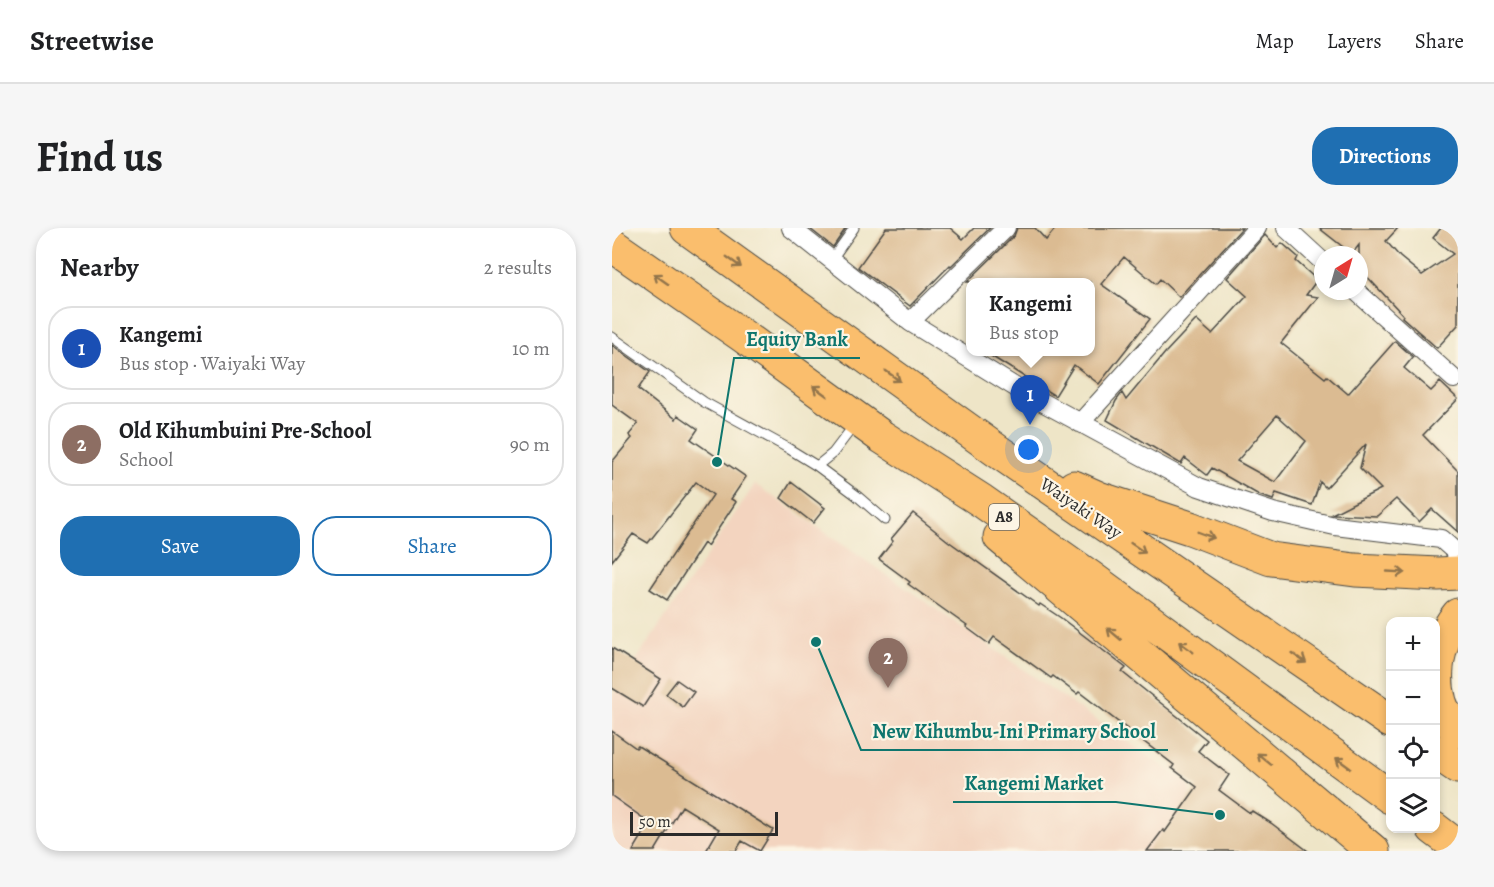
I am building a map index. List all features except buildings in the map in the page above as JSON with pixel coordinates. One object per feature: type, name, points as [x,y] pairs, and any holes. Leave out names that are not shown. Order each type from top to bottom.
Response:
[{"type":"highway","name":"Waiyaki Way","points":[[687,228],[996,450],[1386,718]]},
{"type":"highway","name":"A8","points":[[624,241],[871,428],[1373,851]]},
{"type":"highway","name":"A8","points":[[871,428],[982,501],[1385,787]]},
{"type":"highway","points":[[996,450],[1101,499],[1190,528],[1270,559],[1355,570],[1458,573]]},
{"type":"highway","points":[[1446,753],[1449,722],[1441,705],[1437,678],[1438,657],[1458,615]]},
{"type":"highway","points":[[1440,833],[1458,847]]},
{"type":"street","points":[[791,228],[910,322],[1020,390],[1209,490],[1273,512],[1335,526],[1441,538],[1458,554]]},
{"type":"street","points":[[910,322],[1006,228]]},
{"type":"street","points":[[1080,423],[1257,228]]},
{"type":"street","points":[[1286,228],[1314,254]]},
{"type":"street","points":[[1366,300],[1454,379]]},
{"type":"lane","points":[[832,259],[854,228]]},
{"type":"lane","points":[[612,338],[704,402],[817,466],[885,520]]},
{"type":"lane","points":[[817,466],[871,428]]},
{"type":"shaded area","points":[[755,484],[1189,784],[1190,796],[1150,851],[612,851],[612,696]]},
{"type":"place","name":"Kangemi","points":[[1030,425]]},
{"type":"place","name":"Equity Bank","points":[[717,462]]},
{"type":"place","name":"New Kihumbu-Ini Primary School","points":[[816,642]]},
{"type":"place","name":"Old Kihumbuini Pre-School","points":[[888,688]]},
{"type":"place","name":"Kangemi Market","points":[[1220,815]]}]
